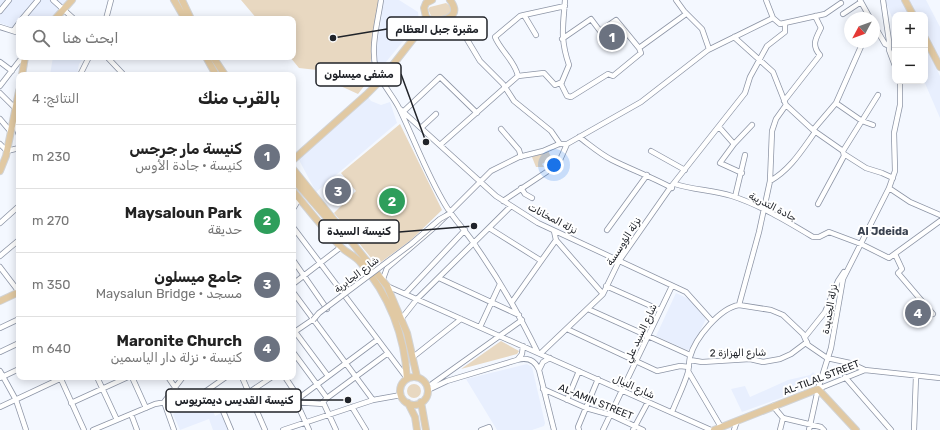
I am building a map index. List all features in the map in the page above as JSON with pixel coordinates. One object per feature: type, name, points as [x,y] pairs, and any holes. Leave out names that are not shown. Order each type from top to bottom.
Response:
[{"type":"main road","points":[[58,16],[72,0]]},
{"type":"main road","points":[[174,0],[185,14]]},
{"type":"main road","points":[[182,0],[185,14]]},
{"type":"main road","points":[[428,20],[424,8],[426,3],[432,0]]},
{"type":"main road","points":[[428,20],[433,22],[450,18],[454,9],[451,0]]},
{"type":"main road","points":[[905,0],[911,12]]},
{"type":"main road","points":[[296,157],[341,119],[381,80],[428,20]]},
{"type":"main road","points":[[928,44],[940,67]]},
{"type":"main road","points":[[22,72],[24,60]]},
{"type":"main road","points":[[207,60],[212,72]]},
{"type":"main road","points":[[208,60],[214,72]]},
{"type":"main road","points":[[214,60],[220,72]]},
{"type":"main road","points":[[214,60],[223,72]]},
{"type":"main road","points":[[0,171],[7,151],[16,109]]},
{"type":"main road","points":[[296,173],[361,259],[387,302],[399,330],[406,363],[407,379]]},
{"type":"main road","points":[[296,182],[361,259]]},
{"type":"main road","points":[[296,188],[387,286],[402,318],[417,377]]},
{"type":"main road","points":[[296,194],[341,247],[361,259]]},
{"type":"main road","points":[[0,301],[16,293]]},
{"type":"main road","points":[[408,403],[417,404],[426,398],[427,388],[424,381],[417,377],[407,379],[402,384],[401,395],[408,403],[415,417],[417,430]]},
{"type":"main road","points":[[818,389],[856,430]]},
{"type":"main road","name":"AL-TILAL STREET","points":[[713,430],[818,389]]},
{"type":"main road","points":[[421,402],[426,430]]},
{"type":"street","points":[[0,11],[9,0]]},
{"type":"street","points":[[25,16],[38,0]]},
{"type":"street","points":[[53,0],[71,16]]},
{"type":"street","points":[[107,16],[111,0]]},
{"type":"street","points":[[381,0],[374,62],[376,70],[399,108],[424,165],[449,213],[465,230],[512,302],[539,353]]},
{"type":"street","points":[[440,145],[518,76],[544,73],[555,85],[562,82],[570,65],[562,39],[565,0]]},
{"type":"street","points":[[676,0],[686,14],[702,29],[709,49]]},
{"type":"street","points":[[766,0],[773,18],[780,24],[825,14],[840,4]]},
{"type":"street","points":[[883,0],[889,46],[892,56]]},
{"type":"street","points":[[843,14],[860,1],[866,12]]},
{"type":"street","points":[[518,76],[514,66],[495,37],[520,16],[565,6]]},
{"type":"street","points":[[639,48],[686,14]]},
{"type":"street","points":[[524,15],[536,35]]},
{"type":"street","points":[[739,304],[759,232],[770,182],[772,132],[776,119],[785,103],[820,55],[816,50],[814,41],[821,28],[815,16]]},
{"type":"street","points":[[450,18],[459,26],[480,61],[504,87],[514,101],[551,131],[560,144]]},
{"type":"street","points":[[382,280],[387,268],[449,213],[491,171],[521,157],[543,151],[560,144],[567,144],[641,102],[709,49],[773,18]]},
{"type":"street","points":[[562,39],[591,19],[600,31],[616,20],[639,48],[641,53],[612,76],[608,74],[571,97],[567,96],[562,82]]},
{"type":"street","name":"نزلة الؤوسسة","points":[[539,353],[603,294],[619,261],[672,187],[746,93],[750,77],[759,60],[767,46],[785,32],[785,23]]},
{"type":"street","points":[[0,27],[16,32]]},
{"type":"street","points":[[13,31],[16,27]]},
{"type":"street","points":[[880,36],[885,44],[889,46]]},
{"type":"street","points":[[734,37],[773,72],[785,103],[814,131],[866,168],[893,178]]},
{"type":"street","points":[[770,182],[792,164],[814,131],[836,103],[860,48]]},
{"type":"street","points":[[0,86],[20,60]]},
{"type":"street","points":[[82,72],[88,60]]},
{"type":"street","points":[[111,60],[121,72]]},
{"type":"street","points":[[0,62],[12,71]]},
{"type":"street","points":[[404,112],[440,78],[477,113]]},
{"type":"street","name":"نزلة الجديدة","points":[[809,430],[818,389],[831,348],[843,279],[889,188],[895,171],[894,133],[900,104],[900,84]]},
{"type":"street","points":[[0,93],[16,109]]},
{"type":"street","points":[[818,204],[844,153],[878,95]]},
{"type":"street","points":[[836,103],[862,121],[873,125]]},
{"type":"street","name":"نزلة المخانات","points":[[399,108],[503,201],[538,223],[554,231],[686,292],[712,321]]},
{"type":"street","points":[[421,128],[436,114]]},
{"type":"street","points":[[0,119],[11,132]]},
{"type":"street","points":[[14,121],[16,127]]},
{"type":"street","points":[[742,173],[720,163],[734,144],[752,125]]},
{"type":"street","points":[[720,127],[734,144]]},
{"type":"street","points":[[501,129],[519,150],[521,157]]},
{"type":"street","name":"جادة التدريبة","points":[[579,137],[598,152],[612,160],[647,174],[672,187],[719,192],[735,197],[763,210],[813,236],[819,237],[829,232],[861,244],[889,258],[895,254]]},
{"type":"street","points":[[0,144],[7,151],[16,149]]},
{"type":"street","points":[[503,201],[551,169],[560,160],[567,144]]},
{"type":"street","points":[[651,151],[685,170]]},
{"type":"street","points":[[735,197],[742,173],[745,155]]},
{"type":"street","points":[[607,230],[647,174]]},
{"type":"street","points":[[521,188],[525,194],[532,198]]},
{"type":"street","points":[[889,188],[910,202],[940,215]]},
{"type":"street","points":[[296,204],[299,198]]},
{"type":"street","points":[[402,318],[417,300],[511,206]]},
{"type":"street","points":[[0,223],[16,209]]},
{"type":"street","name":"شارع الجابرية","points":[[313,320],[319,313],[411,244],[449,213]]},
{"type":"street","points":[[933,314],[898,273],[902,268],[895,254],[940,221]]},
{"type":"street","points":[[489,228],[540,260]]},
{"type":"street","points":[[405,294],[465,230]]},
{"type":"street","points":[[296,231],[407,379]]},
{"type":"street","points":[[554,231],[556,240],[603,294]]},
{"type":"street","points":[[512,302],[540,260],[556,240]]},
{"type":"street","points":[[0,256],[16,243]]},
{"type":"street","points":[[296,282],[319,262],[341,247]]},
{"type":"street","points":[[296,264],[327,310]]},
{"type":"street","points":[[0,267],[16,288]]},
{"type":"street","name":"شارع الهزازة 2","points":[[588,309],[690,358],[702,362],[750,359],[763,362],[791,354],[806,340],[825,312],[838,281],[848,269]]},
{"type":"street","points":[[296,330],[313,320],[372,276]]},
{"type":"street","points":[[439,278],[519,315]]},
{"type":"street","points":[[480,327],[500,284]]},
{"type":"street","name":"شارع النيال","points":[[387,286],[713,430]]},
{"type":"street","points":[[606,286],[660,310]]},
{"type":"street","name":"شارع السيد علي","points":[[603,430],[672,286]]},
{"type":"street","points":[[296,296],[373,400]]},
{"type":"street","points":[[672,412],[688,369],[690,358],[703,331],[712,321],[734,305],[739,304],[771,310],[783,315],[795,325],[808,345],[827,358],[850,363],[864,370]]},
{"type":"street","points":[[413,357],[461,319]]},
{"type":"street","points":[[0,328],[16,320]]},
{"type":"street","points":[[427,388],[522,320]]},
{"type":"street","points":[[567,328],[637,360],[656,371],[680,366],[688,369],[721,427]]},
{"type":"street","points":[[296,334],[328,376]]},
{"type":"street","points":[[297,400],[377,340]]},
{"type":"street","points":[[0,352],[16,344]]},
{"type":"street","points":[[517,360],[522,354],[523,346]]},
{"type":"street","points":[[336,430],[323,402],[388,353]]},
{"type":"street","points":[[296,356],[327,398]]},
{"type":"street","points":[[427,388],[524,358],[532,361],[539,370],[552,430]]},
{"type":"street","points":[[539,370],[543,362],[550,358]]},
{"type":"street","points":[[2,377],[16,370]]},
{"type":"street","name":"AL-TILAL STREET","points":[[818,389],[864,370],[940,378]]},
{"type":"street","points":[[0,371],[16,400],[26,430]]},
{"type":"street","points":[[567,400],[579,371]]},
{"type":"street","points":[[914,430],[916,376]]},
{"type":"street","points":[[845,377],[891,430]]},
{"type":"street","points":[[579,430],[578,427],[598,379]]},
{"type":"street","points":[[0,407],[58,380]]},
{"type":"street","points":[[63,380],[71,403],[84,430]]},
{"type":"street","points":[[98,380],[117,420]]},
{"type":"street","points":[[71,403],[122,380]]},
{"type":"street","points":[[133,380],[146,408]]},
{"type":"street","points":[[170,380],[172,384],[176,386],[183,399]]},
{"type":"street","points":[[164,402],[181,380]]},
{"type":"street","points":[[199,396],[222,380]]},
{"type":"street","points":[[243,380],[265,430]]},
{"type":"street","points":[[248,393],[268,380]]},
{"type":"street","points":[[287,380],[297,400],[309,430]]},
{"type":"street","name":"AL-AMIN STREET","points":[[543,389],[586,408],[611,415],[634,428],[643,430]]},
{"type":"street","points":[[283,430],[373,400],[401,395]]},
{"type":"street","points":[[93,430],[164,402],[199,396],[218,399],[297,400],[324,404]]},
{"type":"street","points":[[218,399],[231,430]]},
{"type":"street","points":[[164,402],[174,430]]},
{"type":"street","points":[[634,428],[648,402]]},
{"type":"street","points":[[773,406],[783,418],[821,427],[824,430]]},
{"type":"street","points":[[352,407],[366,430]]},
{"type":"street","points":[[131,414],[138,430]]},
{"type":"street","points":[[780,430],[783,418]]},
{"type":"street","points":[[734,430],[737,421]]},
{"type":"street","points":[[481,430],[489,428],[490,430]]},
{"type":"shaded area","points":[[0,0],[67,0],[53,16],[16,16],[16,29],[0,23]]},
{"type":"shaded area","points":[[241,0],[379,0],[368,81],[358,94],[334,83],[317,70],[299,68],[292,60],[296,60],[296,16],[254,16]]},
{"type":"shaded area","points":[[384,0],[399,0],[418,12],[419,22],[381,68],[377,60],[377,47]]},
{"type":"shaded area","points":[[885,0],[902,0],[908,12],[892,12],[892,18]]},
{"type":"shaded area","points":[[907,0],[926,0],[940,27],[940,64],[928,41],[928,12],[913,12]]},
{"type":"shaded area","points":[[446,3],[450,6],[452,11],[449,17],[432,18],[428,9],[430,7]]},
{"type":"shaded area","points":[[928,51],[940,76],[940,118],[925,84],[928,84]]},
{"type":"shaded area","points":[[52,60],[82,60],[79,64],[78,72],[50,72]]},
{"type":"shaded area","points":[[368,97],[371,101],[381,105],[390,102],[397,123],[316,192],[298,158]]},
{"type":"shaded area","points":[[400,124],[442,210],[411,240],[377,265],[334,213],[356,191],[341,173]]},
{"type":"shaded area","points":[[548,151],[552,158],[542,164],[544,167],[536,167],[532,157]]},
{"type":"shaded area","points":[[676,293],[689,299],[706,319],[691,349],[687,350],[656,336]]},
{"type":"shaded area","points":[[501,341],[519,351],[517,354],[461,369]]},
{"type":"shaded area","points":[[527,364],[532,367],[545,423],[544,426],[532,430],[497,430],[466,379]]},
{"type":"shaded area","points":[[813,372],[820,380],[789,395],[742,412],[731,389],[745,386],[750,397],[788,380],[810,375]]},
{"type":"shaded area","points":[[411,384],[417,384],[421,388],[421,394],[417,398],[411,398],[407,394],[407,388]]},
{"type":"shaded area","points":[[202,400],[209,401],[215,416],[221,413],[228,430],[213,430],[209,419],[180,430],[173,414]]},
{"type":"place","name":"كنيسة مار جرجس","points":[[612,37]]},
{"type":"place","name":"مقبرة جبل العظام","points":[[333,38]]},
{"type":"place","name":"مشفى ميسلون","points":[[426,142]]},
{"type":"place","name":"جامع ميسلون","points":[[338,191]]},
{"type":"place","name":"Maysaloun Park","points":[[392,201]]},
{"type":"place","name":"كنيسة السيدة","points":[[474,226]]},
{"type":"place","name":"Maronite Church","points":[[918,313]]},
{"type":"place","name":"كنيسة القديس ديمتريوس","points":[[348,400]]},
{"type":"district","name":"Al Jdeida","points":[[883,231]]}]
